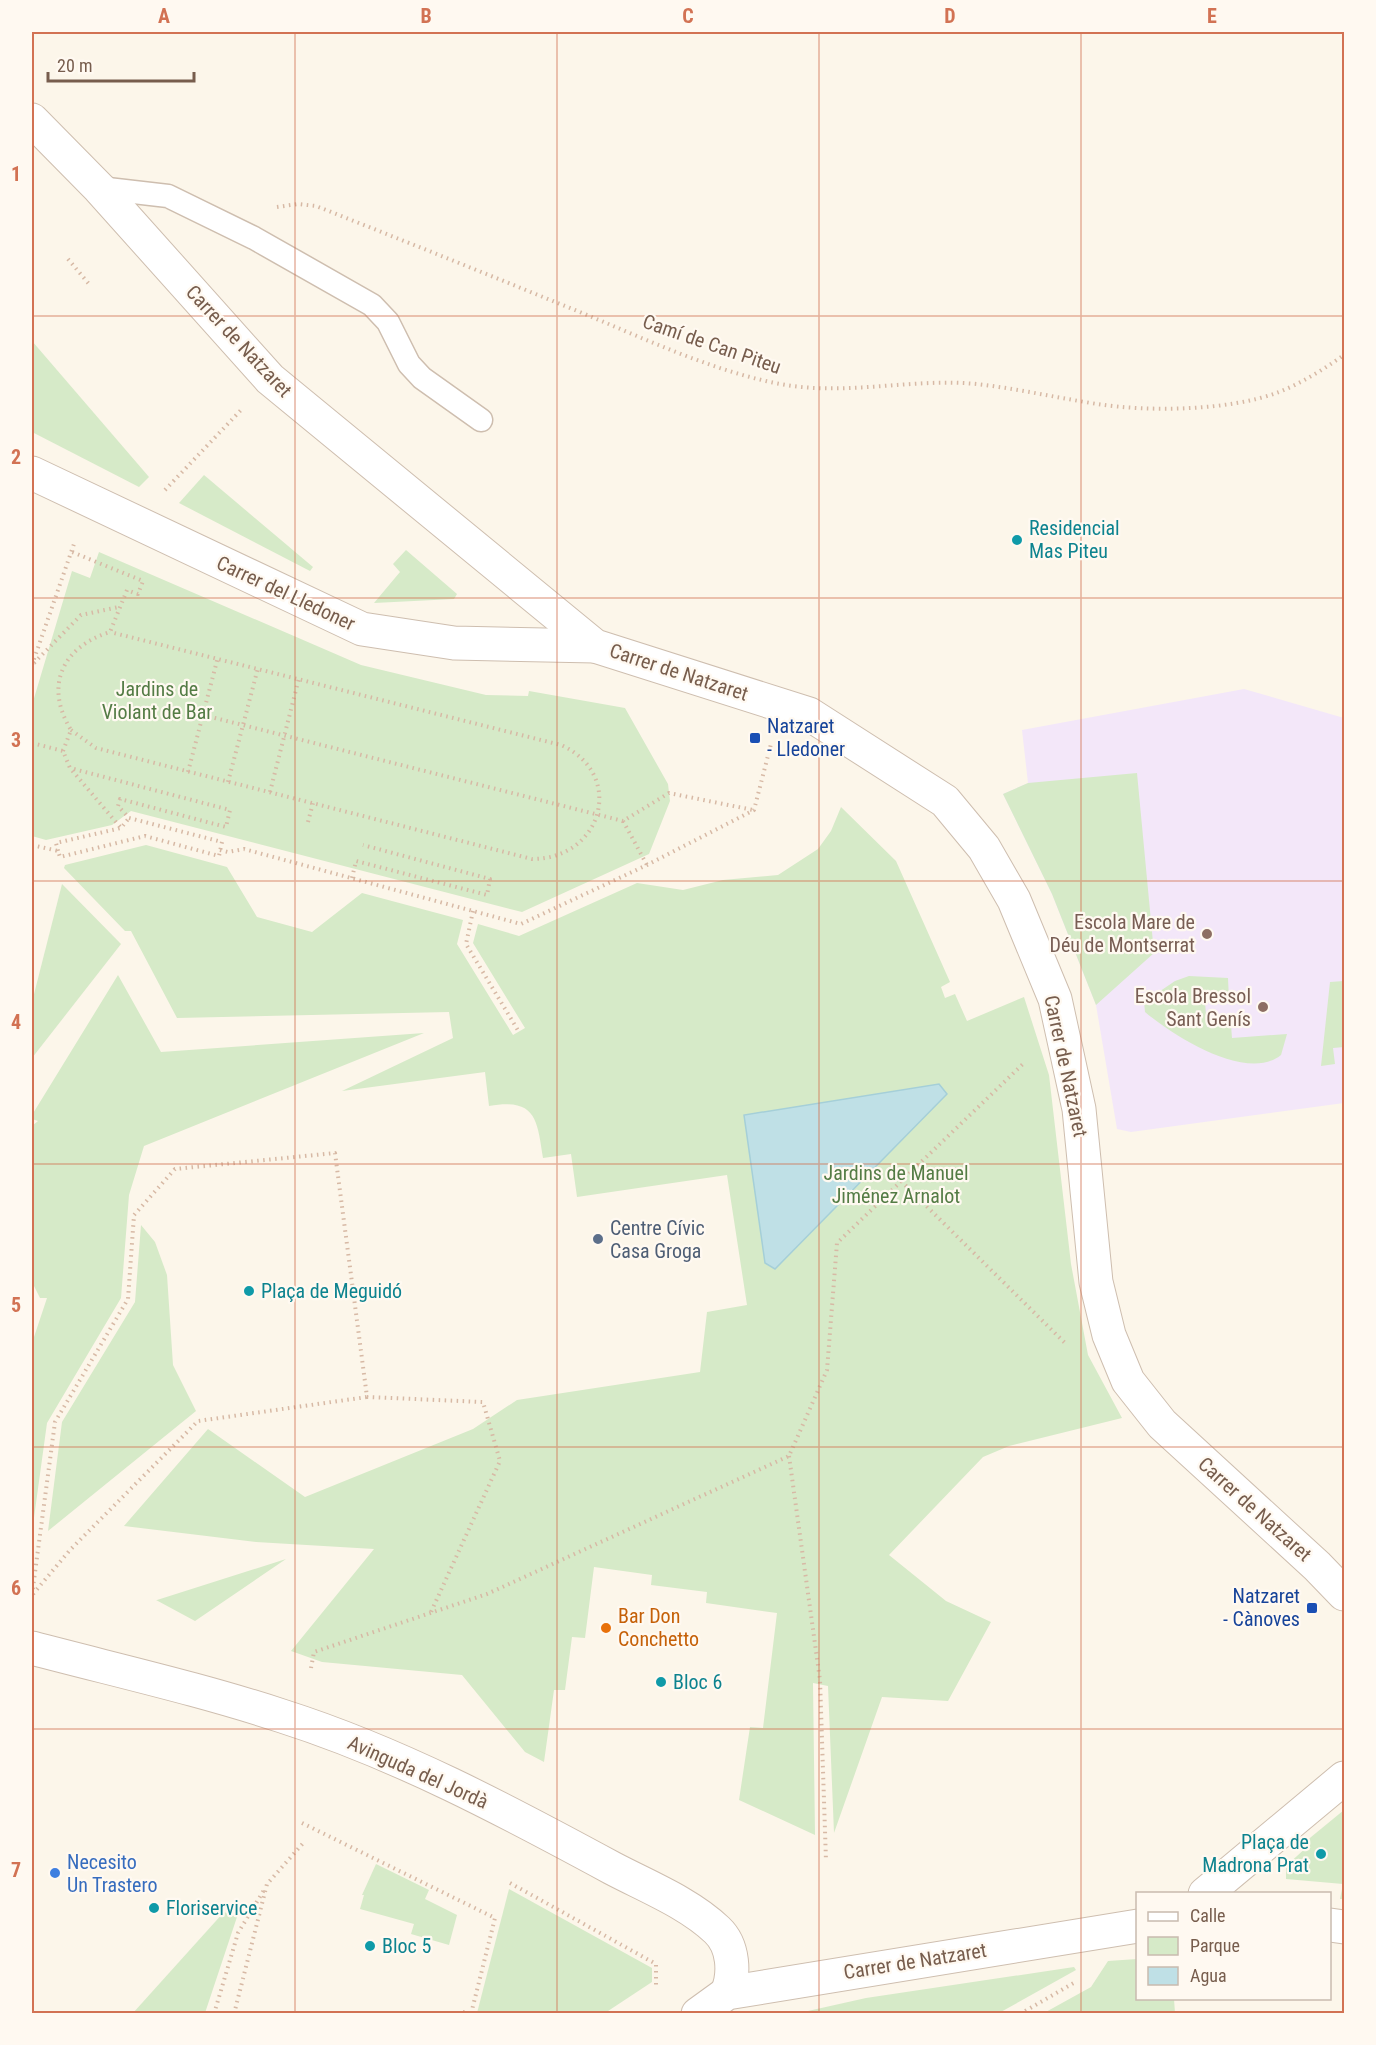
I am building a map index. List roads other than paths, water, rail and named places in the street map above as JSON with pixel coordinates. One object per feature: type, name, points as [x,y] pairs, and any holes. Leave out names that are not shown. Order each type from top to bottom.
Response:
[{"type":"street","name":"Carrer de Natzaret","points":[[32,120],[99,188],[270,379],[595,646],[809,714],[945,801],[984,848],[1014,900],[1055,999],[1079,1109],[1096,1282],[1109,1335],[1128,1382],[1162,1424],[1331,1561],[1344,1594]]},
{"type":"street","name":"Carrer del Lledoner","points":[[32,472],[362,629],[454,643],[595,646]]},
{"type":"street","name":"Avinguda del Jordà","points":[[32,1648],[282,1716],[427,1772],[538,1828],[693,1912],[719,1931],[731,1957],[733,1978],[727,1993]]},
{"type":"street","points":[[1206,1892],[1344,1778]]},
{"type":"street","name":"Carrer de Natzaret","points":[[698,2013],[727,1993],[1136,1926]]},
{"type":"lane","points":[[99,188],[168,196],[228,225],[372,305],[388,322],[409,364],[422,378],[481,420]]},
{"type":"water","points":[[939,1084],[947,1094],[775,1269],[765,1263],[744,1115]]},
{"type":"place","name":"Residencial Mas Piteu","points":[[1017,540]]},
{"type":"place","name":"Natzaret - Lledoner","points":[[755,738]]},
{"type":"place","name":"Escola Mare de Déu de Montserrat","points":[[1207,934]]},
{"type":"place","name":"Escola Bressol Sant Genís","points":[[1263,1007]]},
{"type":"place","name":"Centre Cívic Casa Groga","points":[[598,1239]]},
{"type":"place","name":"Plaça de Meguidó","points":[[249,1291]]},
{"type":"place","name":"Natzaret - Cànoves","points":[[1312,1608]]},
{"type":"place","name":"Bar Don Conchetto","points":[[606,1628]]},
{"type":"place","name":"Bloc 6","points":[[661,1682]]},
{"type":"place","name":"Plaça de Madrona Prat","points":[[1321,1854]]},
{"type":"place","name":"Necesito Un Trastero","points":[[55,1873]]},
{"type":"place","name":"Floriservice","points":[[154,1908]]},
{"type":"place","name":"Bloc 5","points":[[370,1946]]},
{"type":"park label","name":"Jardins de Violant de Bar","points":[[157,700]]},
{"type":"park label","name":"Jardins de Manuel Jiménez Arnalot","points":[[896,1184]]}]
